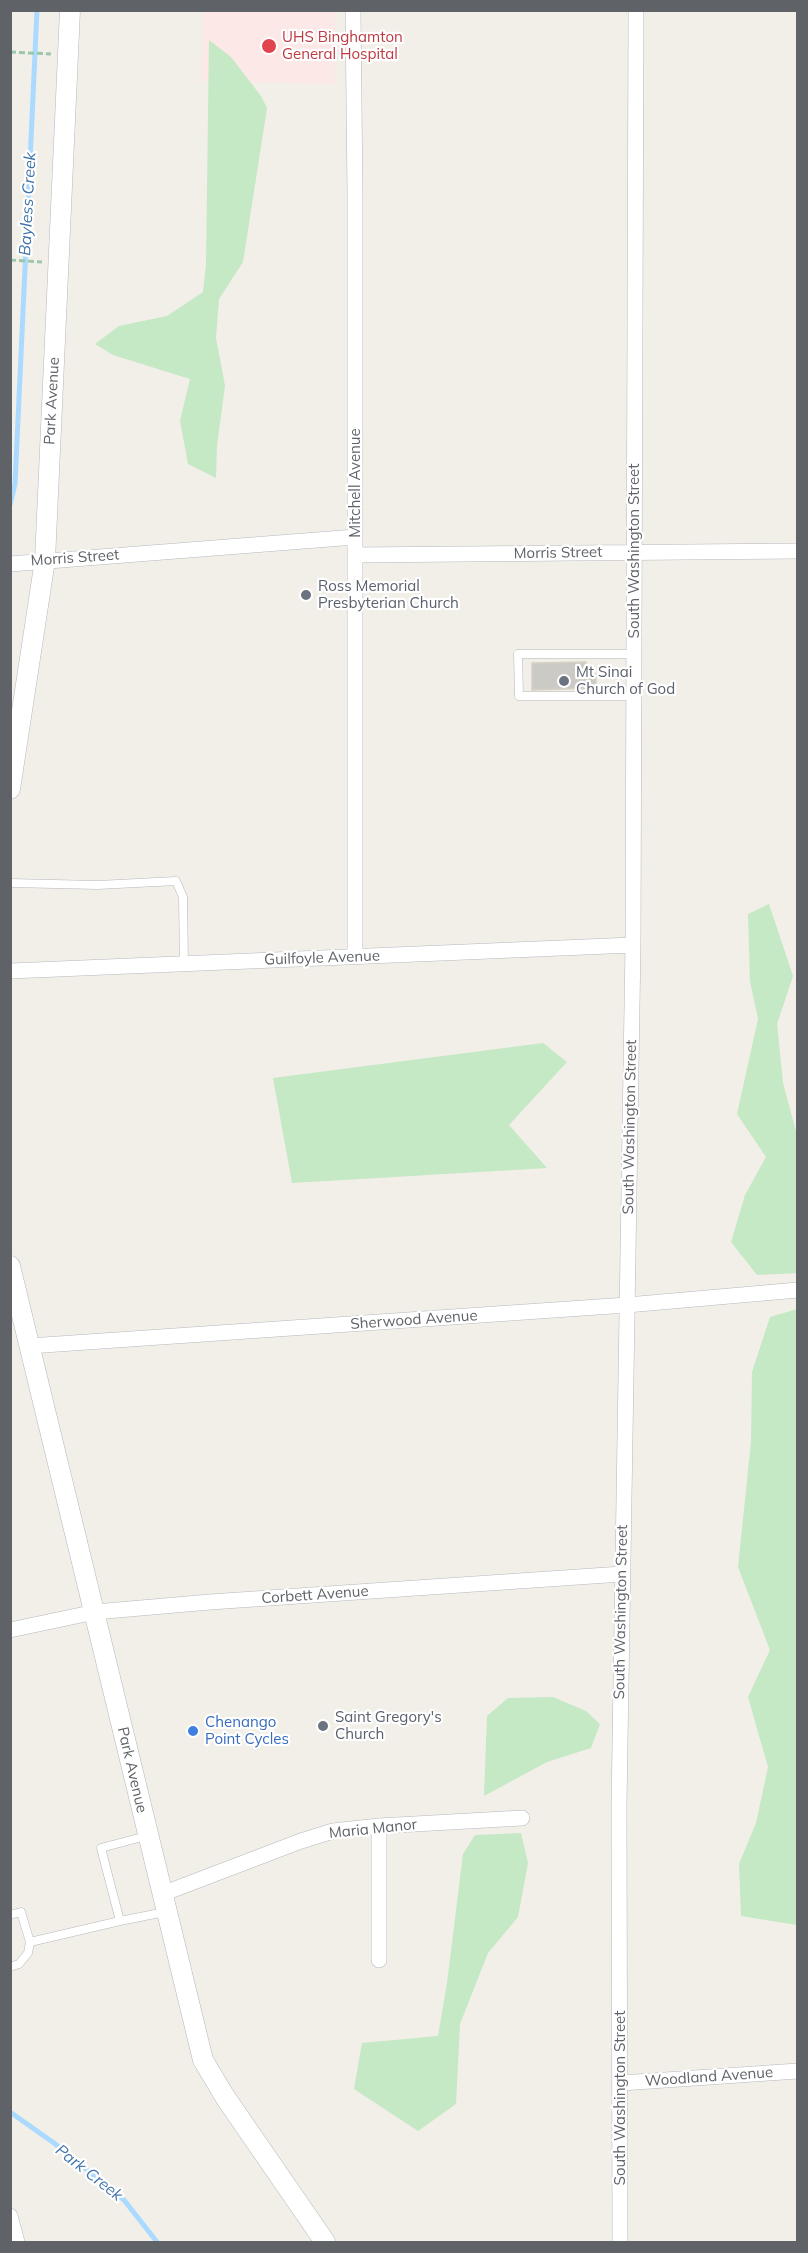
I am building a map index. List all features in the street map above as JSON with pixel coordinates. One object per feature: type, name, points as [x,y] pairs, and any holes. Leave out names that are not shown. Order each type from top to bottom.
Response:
[{"type":"street","name":"Park Avenue","points":[[10,789],[45,560],[70,10]]},
{"type":"street","name":"Mitchell Avenue","points":[[353,10],[355,957]]},
{"type":"street","name":"South Washington Street","points":[[620,2242],[619,1805],[633,945],[636,10]]},
{"type":"street","name":"Morris Street","points":[[10,564],[355,537]]},
{"type":"street","name":"Morris Street","points":[[355,555],[798,551]]},
{"type":"street","name":"Guilfoyle Avenue","points":[[10,971],[633,945]]},
{"type":"street","name":"Park Avenue","points":[[10,1266],[202,2060],[324,2242]]},
{"type":"street","name":"Sherwood Avenue","points":[[29,1346],[627,1305],[798,1290]]},
{"type":"street","name":"Corbett Avenue","points":[[10,1630],[95,1612],[621,1574]]},
{"type":"street","name":"Maria Manor","points":[[164,1903],[301,1841],[333,1831],[379,1826],[522,1818]]},
{"type":"street","points":[[379,1826],[379,1960]]},
{"type":"street","name":"Woodland Avenue","points":[[621,2082],[798,2071]]},
{"type":"street","points":[[10,2216],[16,2242]]},
{"type":"lane","points":[[633,654],[518,654],[519,696],[633,696]]},
{"type":"lane","points":[[10,883],[87,885],[176,881],[183,897],[184,964]]},
{"type":"lane","points":[[120,1922],[101,1848],[148,1836]]},
{"type":"lane","points":[[30,1942],[120,1922],[164,1903]]},
{"type":"lane","points":[[10,1915],[21,1912],[30,1942],[28,1953],[19,1964],[10,1967]]},
{"type":"path","points":[[10,52],[41,53]]},
{"type":"path","points":[[10,260],[36,262]]},
{"type":"shaded area","name":"UHS Binghamton General Hospital","points":[[203,11],[335,11],[335,84],[201,81]]},
{"type":"green space","points":[[209,40],[231,57],[261,96],[267,108],[243,262],[219,299],[216,338],[225,386],[217,445],[216,478],[188,464],[180,421],[190,379],[113,355],[95,344],[119,326],[167,316],[203,292],[206,265]]},
{"type":"green space","points":[[769,904],[793,976],[777,1024],[783,1083],[797,1135],[798,1273],[757,1275],[731,1242],[745,1195],[766,1157],[737,1114],[758,1019],[750,981],[748,914]]},
{"type":"green space","points":[[543,1043],[567,1062],[509,1125],[547,1168],[292,1183],[273,1078]]},
{"type":"green space","points":[[798,1309],[797,1925],[741,1916],[739,1864],[756,1823],[768,1767],[748,1697],[770,1650],[738,1567],[751,1442],[752,1372],[770,1317]]},
{"type":"green space","points":[[553,1697],[586,1711],[600,1724],[591,1748],[547,1762],[484,1796],[487,1716],[508,1698]]},
{"type":"green space","points":[[521,1833],[528,1863],[518,1917],[488,1953],[460,2024],[456,2104],[418,2131],[354,2089],[362,2043],[438,2036],[463,1854],[475,1835]]},
{"type":"building","name":"Mt Sinai Church of God","points":[[586,662],[586,674],[596,674],[596,688],[532,690],[532,663]]},
{"type":"waterway","name":"Bayless Creek","points":[[10,505],[15,484],[37,10]]},
{"type":"waterway","name":"Park Creek","points":[[10,2112],[54,2143],[124,2200],[157,2242]]},
{"type":"place","name":"UHS Binghamton General Hospital","points":[[269,46]]},
{"type":"place","name":"Ross Memorial Presbyterian Church","points":[[306,595]]},
{"type":"place","name":"Mt Sinai Church of God","points":[[564,681]]},
{"type":"place","name":"Saint Gregory's Church","points":[[323,1726]]},
{"type":"place","name":"Chenango Point Cycles","points":[[193,1731]]}]
